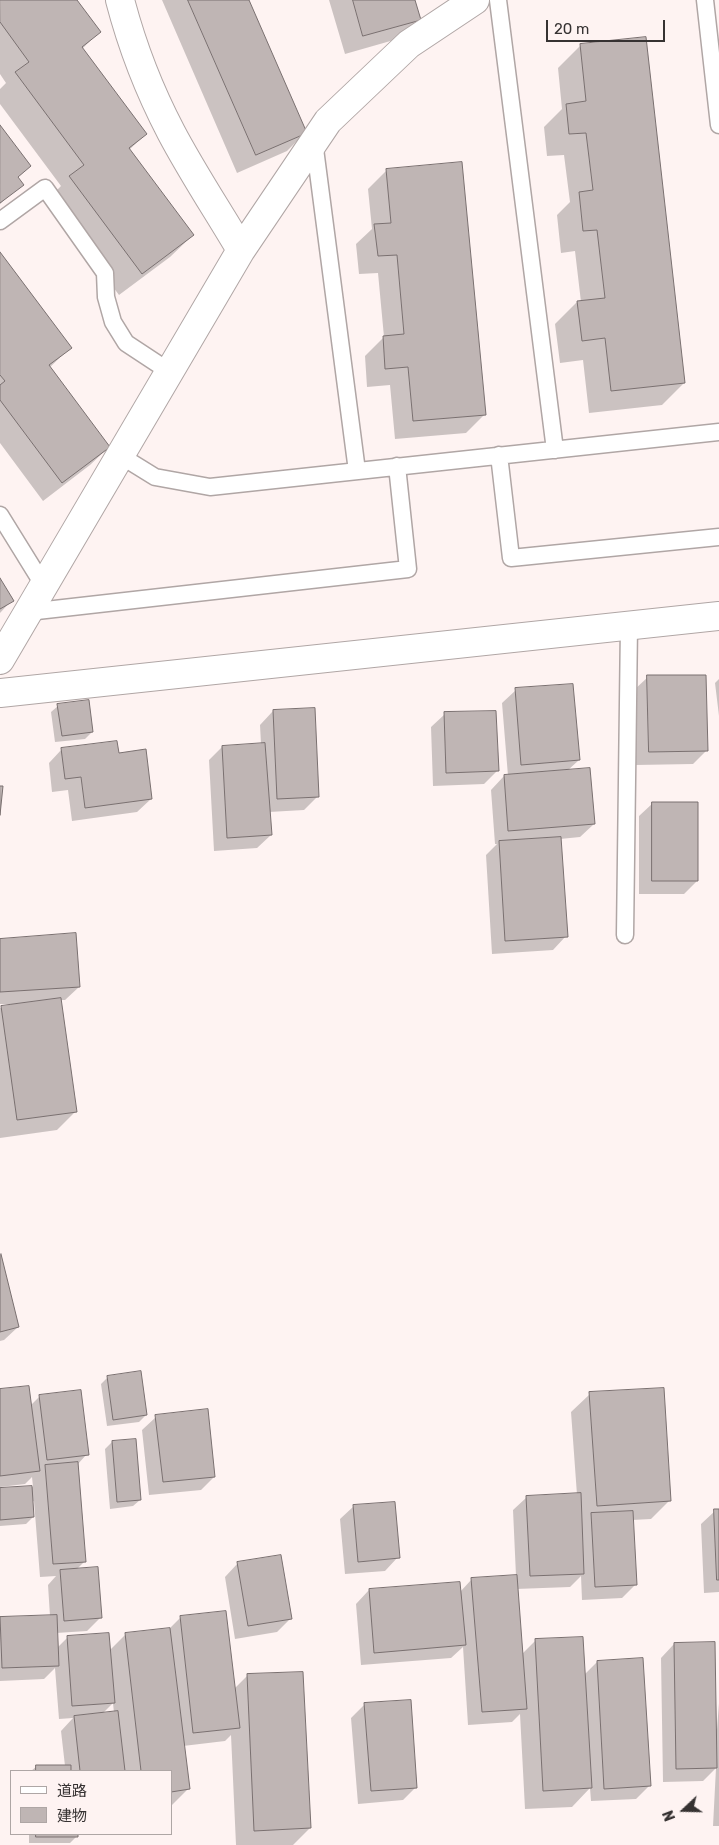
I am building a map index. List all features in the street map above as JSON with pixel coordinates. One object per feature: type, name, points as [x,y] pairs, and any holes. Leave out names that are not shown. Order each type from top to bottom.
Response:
[{"type":"street","points":[[120,0],[146,79],[171,132],[241,250]]},
{"type":"street","points":[[0,660],[241,250],[328,121],[409,44],[475,0]]},
{"type":"street","points":[[0,693],[719,616]]},
{"type":"lane","points":[[498,0],[555,450]]},
{"type":"lane","points":[[705,0],[719,126]]},
{"type":"lane","points":[[314,141],[357,471]]},
{"type":"lane","points":[[0,220],[45,188],[105,273],[106,297],[113,322],[126,343],[170,372]]},
{"type":"lane","points":[[121,456],[155,477],[210,487],[719,432]]},
{"type":"lane","points":[[499,456],[511,558],[719,537]]},
{"type":"lane","points":[[28,612],[408,569],[397,466]]},
{"type":"lane","points":[[0,515],[44,586]]},
{"type":"lane","points":[[626,935],[629,625]]},
{"type":"building","points":[[0,0],[77,0],[101,32],[82,47],[147,134],[129,148],[194,235],[142,274],[69,176],[84,165],[15,72],[29,62],[0,22]]},
{"type":"building","points":[[188,0],[249,0],[307,133],[256,155]]},
{"type":"building","points":[[353,0],[415,0],[421,20],[363,36]]},
{"type":"building","points":[[646,37],[685,383],[611,391],[605,338],[582,341],[577,301],[605,298],[597,230],[583,231],[579,192],[593,190],[586,133],[569,134],[566,104],[586,101],[580,44]]},
{"type":"building","points":[[0,125],[31,166],[18,177],[24,185],[0,203]]},
{"type":"building","points":[[462,162],[486,415],[413,421],[408,367],[385,369],[383,336],[404,334],[397,255],[378,256],[374,224],[391,223],[386,169]]},
{"type":"building","points":[[0,252],[72,348],[49,365],[110,447],[62,483],[0,400],[0,385],[5,381],[0,375]]},
{"type":"building","points":[[0,578],[14,601],[0,609]]},
{"type":"building","points":[[647,675],[706,675],[708,751],[649,752]]},
{"type":"building","points":[[573,684],[580,760],[521,765],[515,688]]},
{"type":"building","points":[[89,700],[93,732],[62,736],[57,704]]},
{"type":"building","points":[[315,708],[319,797],[277,799],[273,710]]},
{"type":"building","points":[[496,711],[499,771],[446,773],[444,712]]},
{"type":"building","points":[[117,741],[119,753],[146,749],[152,799],[85,808],[81,777],[65,779],[61,748]]},
{"type":"building","points":[[265,743],[272,835],[227,838],[222,746]]},
{"type":"building","points":[[590,768],[595,824],[508,831],[504,775]]},
{"type":"building","points":[[0,786],[3,786],[0,815]]},
{"type":"building","points":[[652,802],[698,802],[698,881],[652,881]]},
{"type":"building","points":[[561,837],[568,937],[505,941],[499,841]]},
{"type":"building","points":[[76,933],[80,987],[0,992],[0,939]]},
{"type":"building","points":[[61,998],[77,1112],[17,1120],[1,1006]]},
{"type":"building","points":[[0,1255],[19,1327],[0,1332]]},
{"type":"building","points":[[141,1371],[147,1415],[113,1420],[107,1376]]},
{"type":"building","points":[[29,1386],[40,1471],[0,1476],[0,1389]]},
{"type":"building","points":[[664,1388],[671,1501],[597,1506],[589,1392]]},
{"type":"building","points":[[81,1390],[89,1455],[47,1460],[39,1395]]},
{"type":"building","points":[[208,1409],[215,1477],[163,1482],[155,1415]]},
{"type":"building","points":[[136,1439],[141,1500],[117,1502],[112,1441]]},
{"type":"building","points":[[78,1462],[86,1562],[53,1564],[45,1465]]},
{"type":"building","points":[[32,1486],[34,1517],[0,1520],[0,1488]]},
{"type":"building","points":[[581,1493],[584,1574],[530,1576],[526,1496]]},
{"type":"building","points":[[395,1502],[400,1558],[358,1562],[353,1505]]},
{"type":"building","points":[[714,1509],[719,1509],[719,1580],[717,1580]]},
{"type":"building","points":[[633,1511],[637,1585],[595,1587],[591,1513]]},
{"type":"building","points":[[281,1555],[292,1619],[248,1626],[237,1562]]},
{"type":"building","points":[[98,1567],[102,1618],[64,1621],[60,1570]]},
{"type":"building","points":[[517,1575],[527,1709],[482,1712],[471,1578]]},
{"type":"building","points":[[460,1582],[466,1645],[374,1653],[369,1589]]},
{"type":"building","points":[[226,1611],[240,1728],[193,1733],[180,1616]]},
{"type":"building","points":[[57,1615],[59,1666],[2,1668],[0,1617]]},
{"type":"building","points":[[170,1628],[190,1789],[172,1792],[172,1770],[141,1770],[125,1633]]},
{"type":"building","points":[[109,1633],[115,1703],[72,1706],[67,1636]]},
{"type":"building","points":[[583,1637],[592,1788],[543,1791],[535,1639]]},
{"type":"building","points":[[715,1642],[717,1768],[676,1769],[674,1643]]},
{"type":"building","points":[[643,1658],[651,1786],[604,1789],[597,1661]]},
{"type":"building","points":[[303,1672],[311,1828],[254,1831],[247,1674]]},
{"type":"building","points":[[411,1700],[417,1788],[371,1791],[364,1703]]},
{"type":"building","points":[[118,1711],[125,1770],[80,1770],[74,1716]]},
{"type":"building","points":[[36,1765],[71,1765],[71,1770],[36,1770]]},
{"type":"building","points":[[36,1835],[78,1835],[78,1837],[36,1837]]}]
